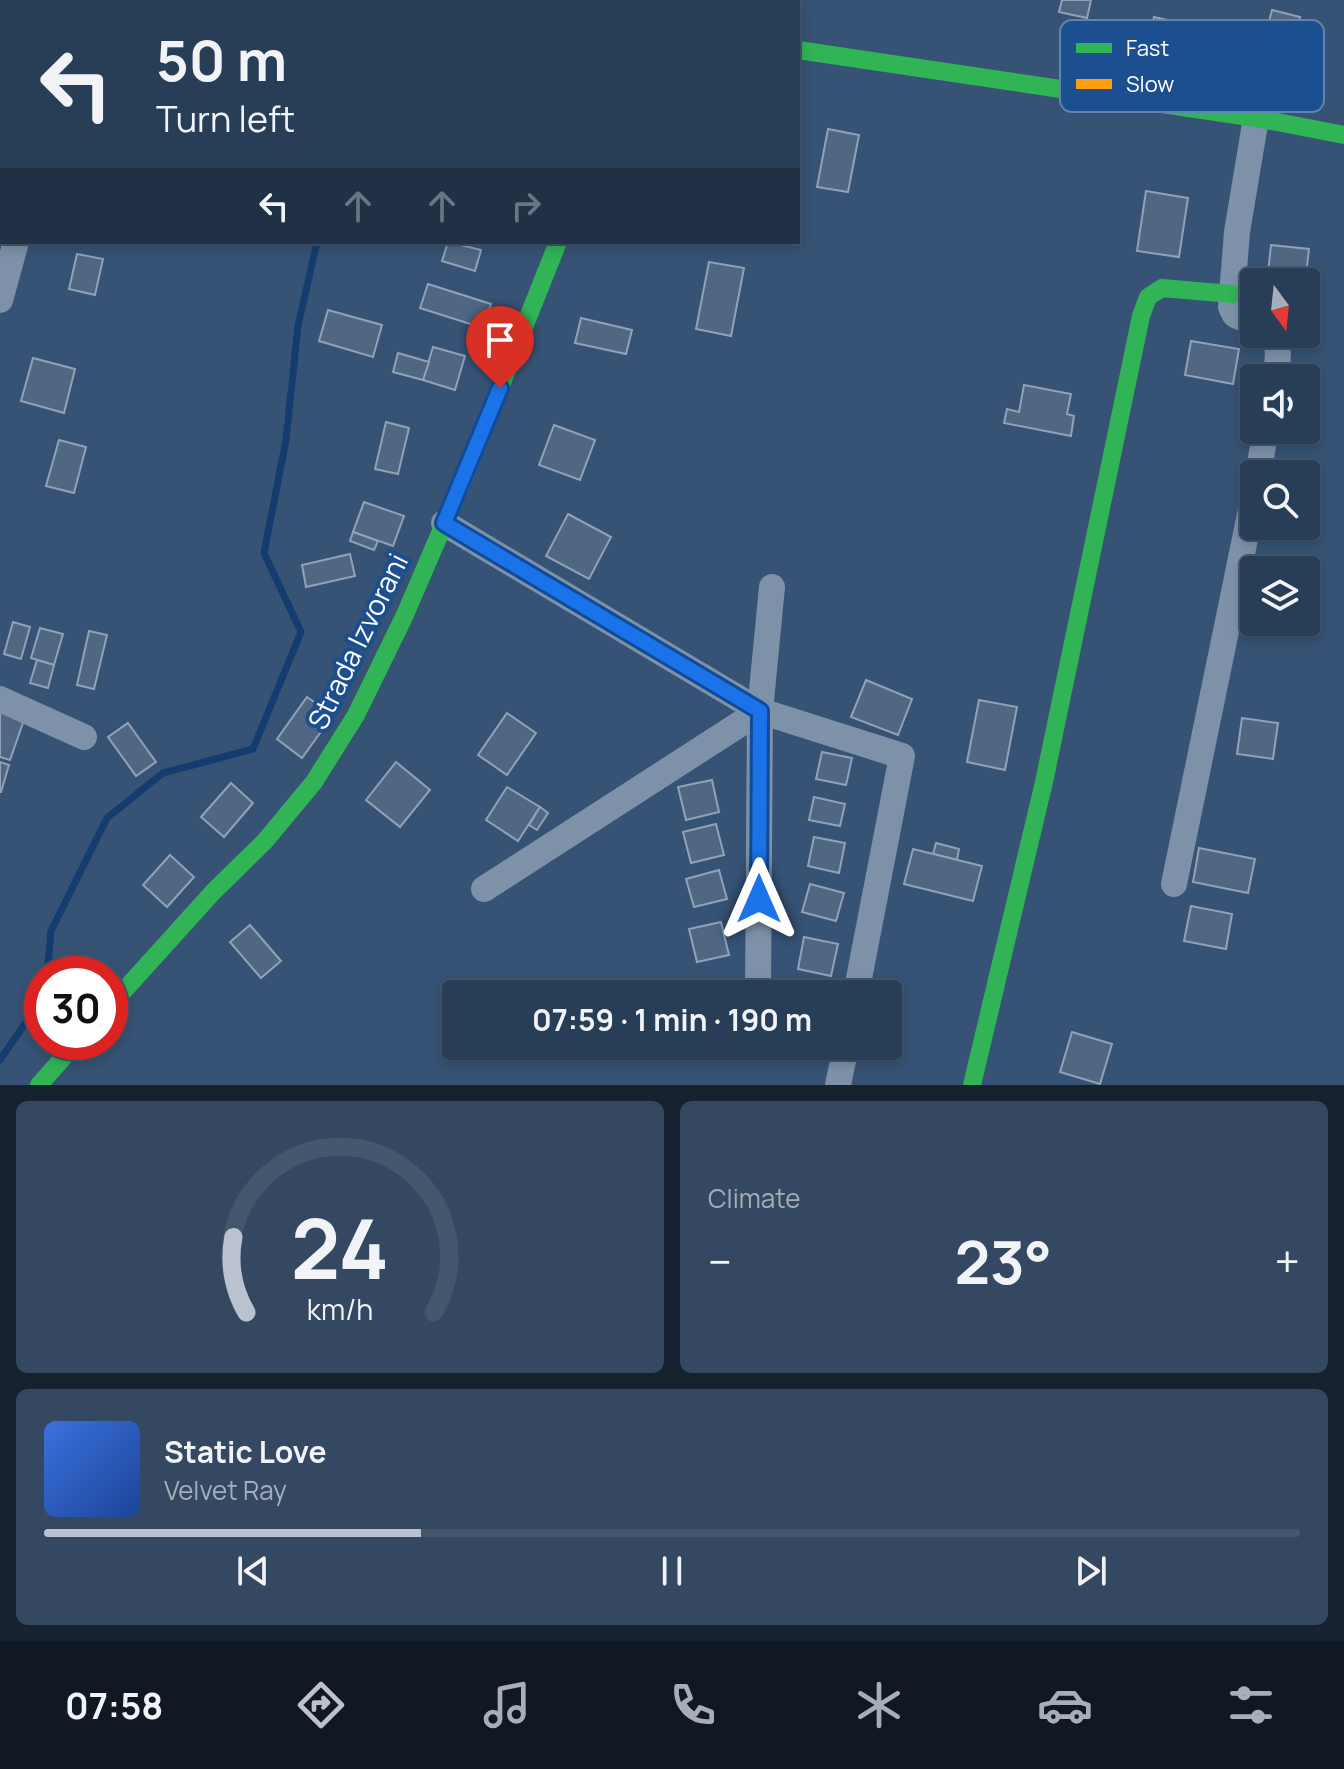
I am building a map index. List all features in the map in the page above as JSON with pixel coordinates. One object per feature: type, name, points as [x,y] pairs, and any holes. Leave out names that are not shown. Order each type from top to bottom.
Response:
[{"type":"street","points":[[800,50],[1060,89]]},
{"type":"street","points":[[1216,112],[1344,135]]},
{"type":"street","points":[[1240,317],[1231,307],[1232,294],[1237,232],[1256,118]]},
{"type":"street","points":[[0,300],[15,244]]},
{"type":"street","name":"Strada Izvorani","points":[[128,986],[213,892],[265,841],[314,782],[356,715],[404,617],[557,244]]},
{"type":"street","points":[[972,1085],[1047,767],[1141,316],[1148,297],[1162,288],[1232,294]]},
{"type":"street","points":[[444,523],[760,711],[902,756],[859,980]]},
{"type":"street","points":[[1174,884],[1245,540]]},
{"type":"street","points":[[758,980],[760,711],[772,587]]},
{"type":"street","points":[[0,699],[84,737]]},
{"type":"street","points":[[484,889],[760,711]]},
{"type":"street","points":[[39,1085],[61,1060]]},
{"type":"street","points":[[838,1085],[843,1060]]},
{"type":"building","points":[[1062,0],[1091,0],[1087,18],[1059,12]]},
{"type":"building","points":[[1272,10],[1300,17],[1299,20],[1269,20]]},
{"type":"building","points":[[828,129],[859,135],[848,192],[817,187]]},
{"type":"building","points":[[1146,191],[1188,198],[1179,257],[1137,251]]},
{"type":"building","points":[[447,244],[481,250],[475,271],[442,261]]},
{"type":"building","points":[[1271,245],[1309,249],[1307,268],[1269,268]]},
{"type":"building","points":[[77,254],[103,259],[95,295],[69,289]]},
{"type":"building","points":[[709,262],[744,268],[731,336],[696,329]]},
{"type":"building","points":[[428,284],[491,304],[483,328],[420,308]]},
{"type":"building","points":[[328,310],[382,325],[373,357],[319,341]]},
{"type":"building","points":[[581,318],[632,330],[626,354],[575,343]]},
{"type":"building","points":[[1191,341],[1239,349],[1233,384],[1185,375]]},
{"type":"building","points":[[433,347],[465,356],[455,390],[423,380]]},
{"type":"building","points":[[398,353],[429,362],[423,380],[393,372]]},
{"type":"building","points":[[33,358],[75,369],[64,413],[21,401]]},
{"type":"building","points":[[1024,385],[1071,394],[1067,414],[1074,416],[1071,436],[1004,423],[1007,409],[1019,412]]},
{"type":"building","points":[[386,422],[409,428],[398,474],[375,469]]},
{"type":"building","points":[[554,425],[595,440],[580,480],[539,465]]},
{"type":"building","points":[[59,440],[86,447],[74,493],[46,486]]},
{"type":"building","points":[[364,502],[404,516],[393,546],[353,532]]},
{"type":"building","points":[[568,514],[611,537],[589,579],[546,556]]},
{"type":"building","points":[[353,532],[378,541],[374,550],[350,541]]},
{"type":"building","points":[[350,554],[355,576],[306,587],[302,565]]},
{"type":"building","points":[[13,622],[30,627],[21,659],[4,654]]},
{"type":"building","points":[[40,628],[63,634],[54,665],[31,658]]},
{"type":"building","points":[[89,631],[107,635],[94,689],[77,685]]},
{"type":"building","points":[[37,660],[54,665],[48,688],[30,683]]},
{"type":"building","points":[[866,680],[912,699],[898,735],[851,717]]},
{"type":"building","points":[[307,697],[333,715],[302,758],[277,739]]},
{"type":"building","points":[[979,700],[1017,707],[1005,770],[967,762]]},
{"type":"building","points":[[0,712],[24,720],[10,760],[0,757]]},
{"type":"building","points":[[507,713],[536,733],[507,775],[478,755]]},
{"type":"building","points":[[1242,718],[1278,723],[1273,759],[1237,754]]},
{"type":"building","points":[[128,723],[156,762],[136,776],[108,737]]},
{"type":"building","points":[[822,752],[852,758],[846,785],[816,779]]},
{"type":"building","points":[[0,762],[9,765],[1,792],[0,792]]},
{"type":"building","points":[[396,762],[430,790],[400,827],[366,800]]},
{"type":"building","points":[[712,780],[719,812],[686,820],[678,787]]},
{"type":"building","points":[[231,783],[253,803],[224,837],[201,817]]},
{"type":"building","points":[[507,787],[540,807],[518,841],[486,820]]},
{"type":"building","points":[[814,797],[845,804],[840,826],[809,820]]},
{"type":"building","points":[[540,807],[548,813],[537,830],[529,825]]},
{"type":"building","points":[[716,824],[724,855],[691,863],[683,832]]},
{"type":"building","points":[[814,837],[845,843],[839,873],[808,866]]},
{"type":"building","points":[[936,843],[959,849],[957,860],[933,854]]},
{"type":"building","points":[[1199,848],[1255,859],[1248,893],[1193,882]]},
{"type":"building","points":[[913,849],[982,866],[973,901],[904,884]]},
{"type":"building","points":[[170,855],[194,877],[167,907],[143,885]]},
{"type":"building","points":[[719,870],[727,899],[694,907],[686,879]]},
{"type":"building","points":[[810,884],[844,893],[836,921],[802,912]]},
{"type":"building","points":[[1191,906],[1232,914],[1226,949],[1184,941]]},
{"type":"building","points":[[721,922],[729,955],[697,962],[689,929]]},
{"type":"building","points":[[250,925],[281,961],[261,978],[230,942]]},
{"type":"building","points":[[804,937],[838,944],[831,976],[798,969]]},
{"type":"building","points":[[1072,1032],[1112,1044],[1100,1084],[1060,1072]]},
{"type":"waterway","points":[[49,956],[51,931],[107,818],[163,773],[253,749],[301,632],[264,553],[286,440],[298,326],[317,244]]},
{"type":"waterway","points":[[0,1060],[24,1025]]},
{"type":"traffic: fast","points":[[800,50],[1060,89]]},
{"type":"traffic: fast","points":[[1216,112],[1344,135]]},
{"type":"traffic: fast","points":[[128,986],[213,892],[265,841],[314,782],[356,715],[404,617],[466,473],[557,244]]},
{"type":"traffic: fast","points":[[972,1085],[1044,782],[1141,316],[1148,297],[1162,288],[1232,294]]},
{"type":"traffic: fast","points":[[39,1085],[61,1060]]},
{"type":"route","points":[[500,388],[444,523],[760,711],[759,899]]}]
